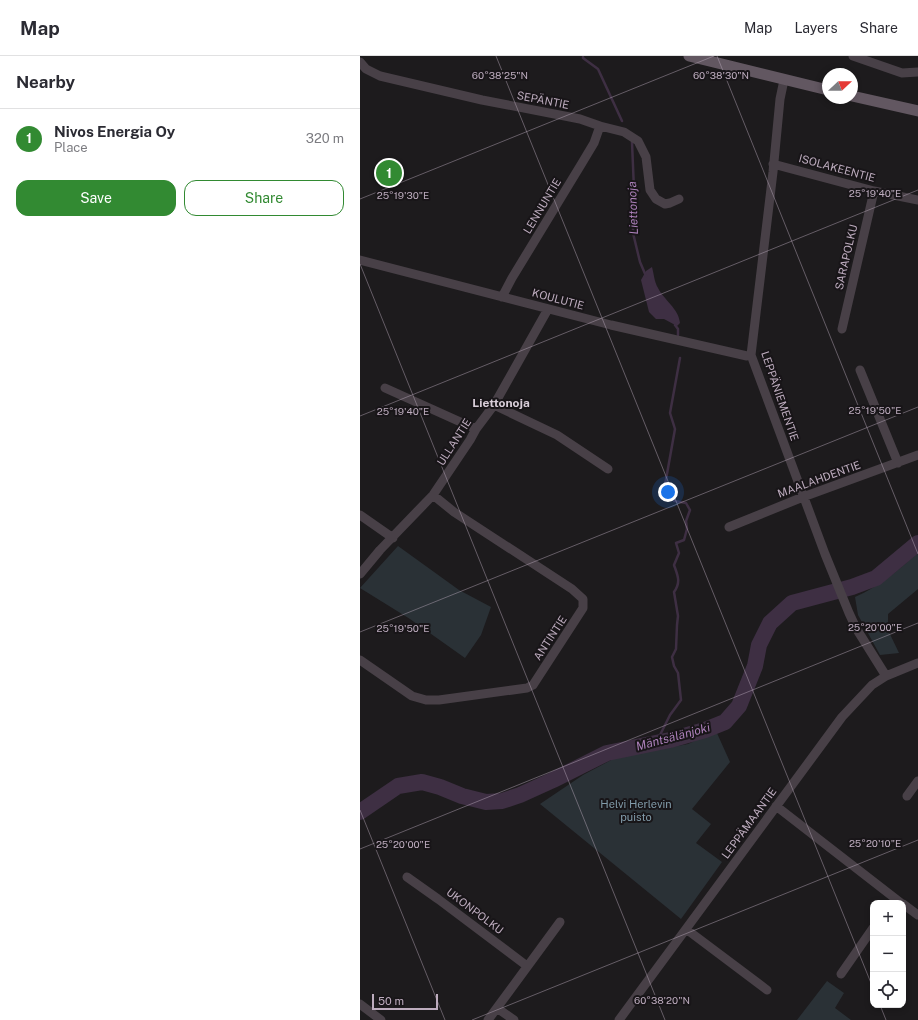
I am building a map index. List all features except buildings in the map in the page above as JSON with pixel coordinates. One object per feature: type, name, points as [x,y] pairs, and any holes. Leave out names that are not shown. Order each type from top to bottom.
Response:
[{"type":"main road","points":[[689,56],[822,89]]},
{"type":"main road","points":[[858,97],[918,111]]},
{"type":"street","points":[[854,56],[902,73],[918,72]]},
{"type":"street","name":"SEPÄNTIE","points":[[360,62],[366,69],[380,76],[482,100],[580,119],[624,132],[638,141],[646,157],[650,190],[656,199],[665,204],[679,199]]},
{"type":"street","name":"LEPPÄNIEMENTIE","points":[[784,80],[780,99],[751,355],[803,497],[849,613],[856,628],[886,676]]},
{"type":"street","name":"LENNUNTIE","points":[[502,297],[594,143],[600,126]]},
{"type":"street","name":"ISOLAKEENTIE","points":[[773,164],[874,191],[918,200]]},
{"type":"street","name":"SARAPOLKU","points":[[842,329],[874,191]]},
{"type":"street","name":"KOULUTIE","points":[[360,260],[548,309],[712,349],[743,356],[751,355]]},
{"type":"street","name":"ULLANTIE","points":[[360,574],[380,550],[433,495],[476,429],[494,405],[548,309]]},
{"type":"street","points":[[860,370],[898,463]]},
{"type":"street","points":[[385,388],[476,429]]},
{"type":"street","points":[[494,405],[557,435],[608,469]]},
{"type":"street","name":"MAALAHDENTIE","points":[[729,527],[803,497],[918,455]]},
{"type":"street","name":"ANTINTIE","points":[[360,660],[412,696],[426,700],[439,700],[526,688],[533,686],[583,608],[583,599],[572,589],[454,512],[433,495]]},
{"type":"street","points":[[360,515],[393,538]]},
{"type":"street","name":"LEPPÄMAANTIE","points":[[619,1020],[842,717],[872,685],[886,676],[918,663]]},
{"type":"street","points":[[907,796],[918,781]]},
{"type":"street","points":[[776,806],[894,900]]},
{"type":"street","name":"UKONPOLKU","points":[[407,877],[438,898],[527,966]]},
{"type":"street","points":[[906,908],[918,915]]},
{"type":"street","points":[[488,1020],[560,922]]},
{"type":"street","points":[[686,929],[767,990]]},
{"type":"street","points":[[841,974],[870,932]]},
{"type":"street","points":[[360,1004],[381,1020]]},
{"type":"street","points":[[497,1008],[514,1020]]},
{"type":"green space","points":[[398,546],[459,590],[491,607],[481,635],[465,658],[410,619],[360,588]]},
{"type":"green space","points":[[918,553],[918,589],[888,614],[888,630],[899,653],[880,655],[858,615],[855,597],[880,583]]},
{"type":"green space","name":"Helvi Herlevin puisto","points":[[716,731],[730,762],[692,809],[711,824],[696,843],[722,862],[681,919],[540,804],[583,775],[615,758],[688,744]]},
{"type":"green space","points":[[827,981],[844,993],[835,1008],[851,1020],[797,1020]]},
{"type":"shaded area","points":[[652,267],[658,288],[677,313],[680,323],[677,326],[664,319],[656,319],[649,312],[641,280],[646,271]]},
{"type":"waterway","name":"Liettonoja","points":[[583,57],[598,69],[622,121]]},
{"type":"waterway","name":"Liettonoja","points":[[632,142],[634,190],[633,233],[640,262],[646,276]]},
{"type":"waterway","name":"Liettonoja","points":[[675,325],[678,329],[678,335]]},
{"type":"waterway","name":"Liettonoja","points":[[656,743],[670,715],[681,700],[678,673],[674,666],[672,657],[676,649],[678,616],[674,592],[678,585],[678,579],[674,565],[679,553],[676,543],[684,540],[687,529],[686,521],[690,510],[686,503],[674,501],[672,490],[665,485],[675,429],[670,413],[680,358]]},
{"type":"waterway","name":"Mäntsälänjoki","points":[[360,812],[398,786],[422,782],[440,787],[462,796],[486,802],[502,801],[520,795],[553,780],[607,753],[670,740],[705,730],[725,722],[739,706],[755,666],[759,645],[770,623],[792,603],[852,587],[876,578],[918,543]]},
{"type":"place","name":"Nivos Energia Oy","points":[[389,173]]},
{"type":"district","name":"Liettonoja","points":[[501,403]]}]
